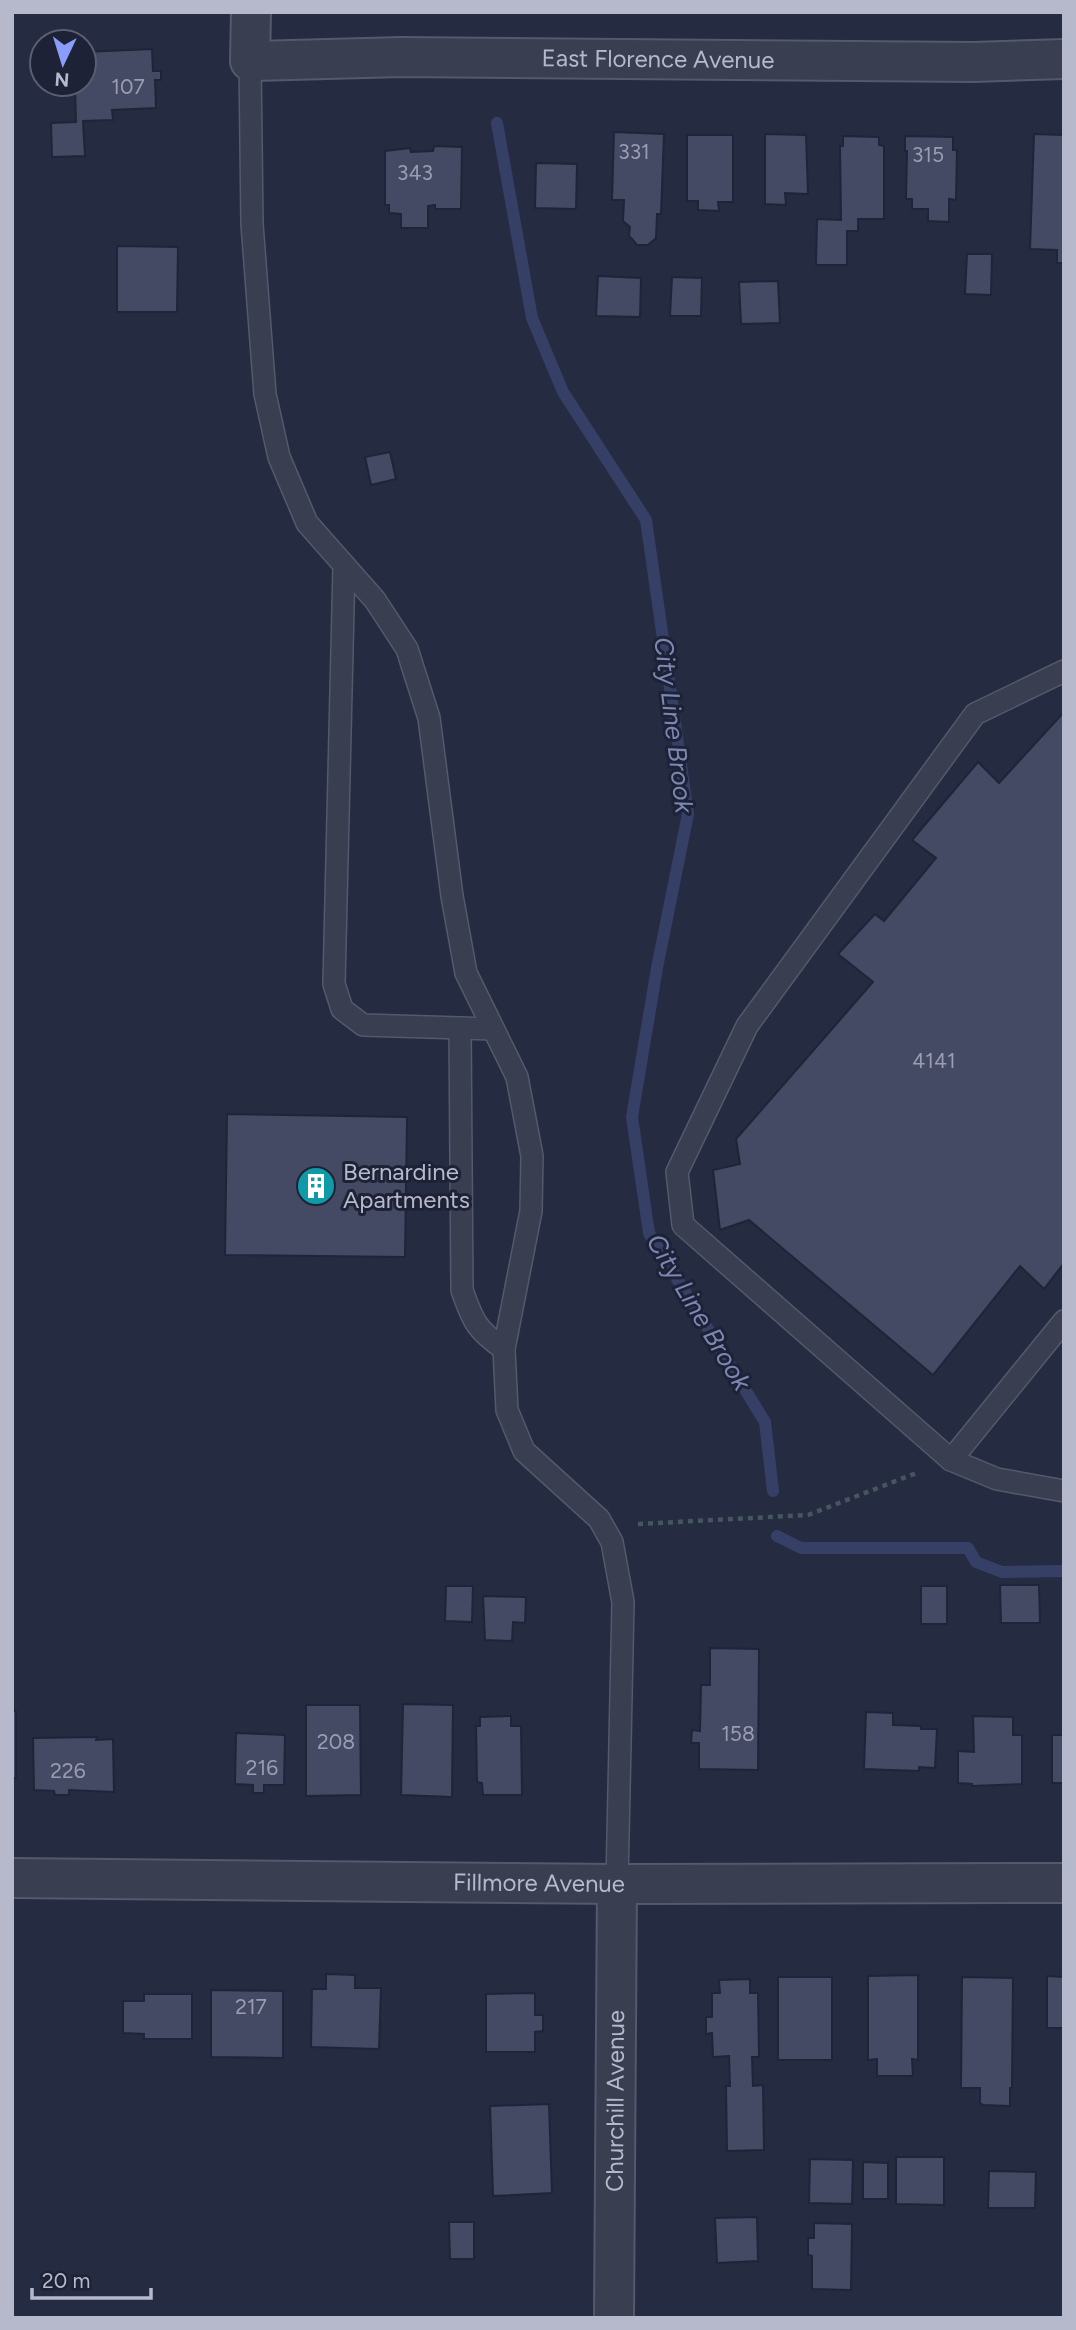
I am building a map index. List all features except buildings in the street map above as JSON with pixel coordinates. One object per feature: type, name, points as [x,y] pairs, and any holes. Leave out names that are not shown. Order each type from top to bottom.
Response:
[{"type":"street","points":[[250,61],[251,12]]},
{"type":"street","name":"East Florence Avenue","points":[[250,61],[401,57],[974,62],[1064,59]]},
{"type":"street","name":"Fillmore Avenue","points":[[12,1878],[617,1884],[1064,1883]]},
{"type":"street","name":"Churchill Avenue","points":[[614,2318],[617,1884]]},
{"type":"lane","points":[[250,61],[252,225],[265,394],[279,457],[307,523],[375,600],[407,649],[429,718],[452,896],[466,973],[517,1077],[532,1156],[531,1212],[504,1349],[506,1410],[524,1451],[599,1519],[612,1542],[623,1602],[617,1884]]},
{"type":"lane","points":[[344,566],[334,984],[342,1009],[363,1026],[493,1029]]},
{"type":"lane","points":[[1064,671],[975,714],[747,1026],[677,1172],[683,1225],[951,1460],[998,1479],[1064,1491]]},
{"type":"lane","points":[[460,1028],[462,1290],[471,1316],[482,1334],[504,1349]]},
{"type":"lane","points":[[951,1460],[1064,1321]]},
{"type":"path","points":[[602,1526],[808,1515],[951,1460]]},
{"type":"waterway","name":"City Line Brook","points":[[497,123],[532,318],[563,392],[646,520],[688,814],[657,968],[632,1117],[649,1233],[765,1422],[773,1491]]},
{"type":"waterway","name":"City Line Brook","points":[[777,1536],[801,1548],[968,1548],[976,1562],[1002,1572],[1064,1571]]},
{"type":"place","name":"Bernardine Apartments","points":[[316,1186]]}]
